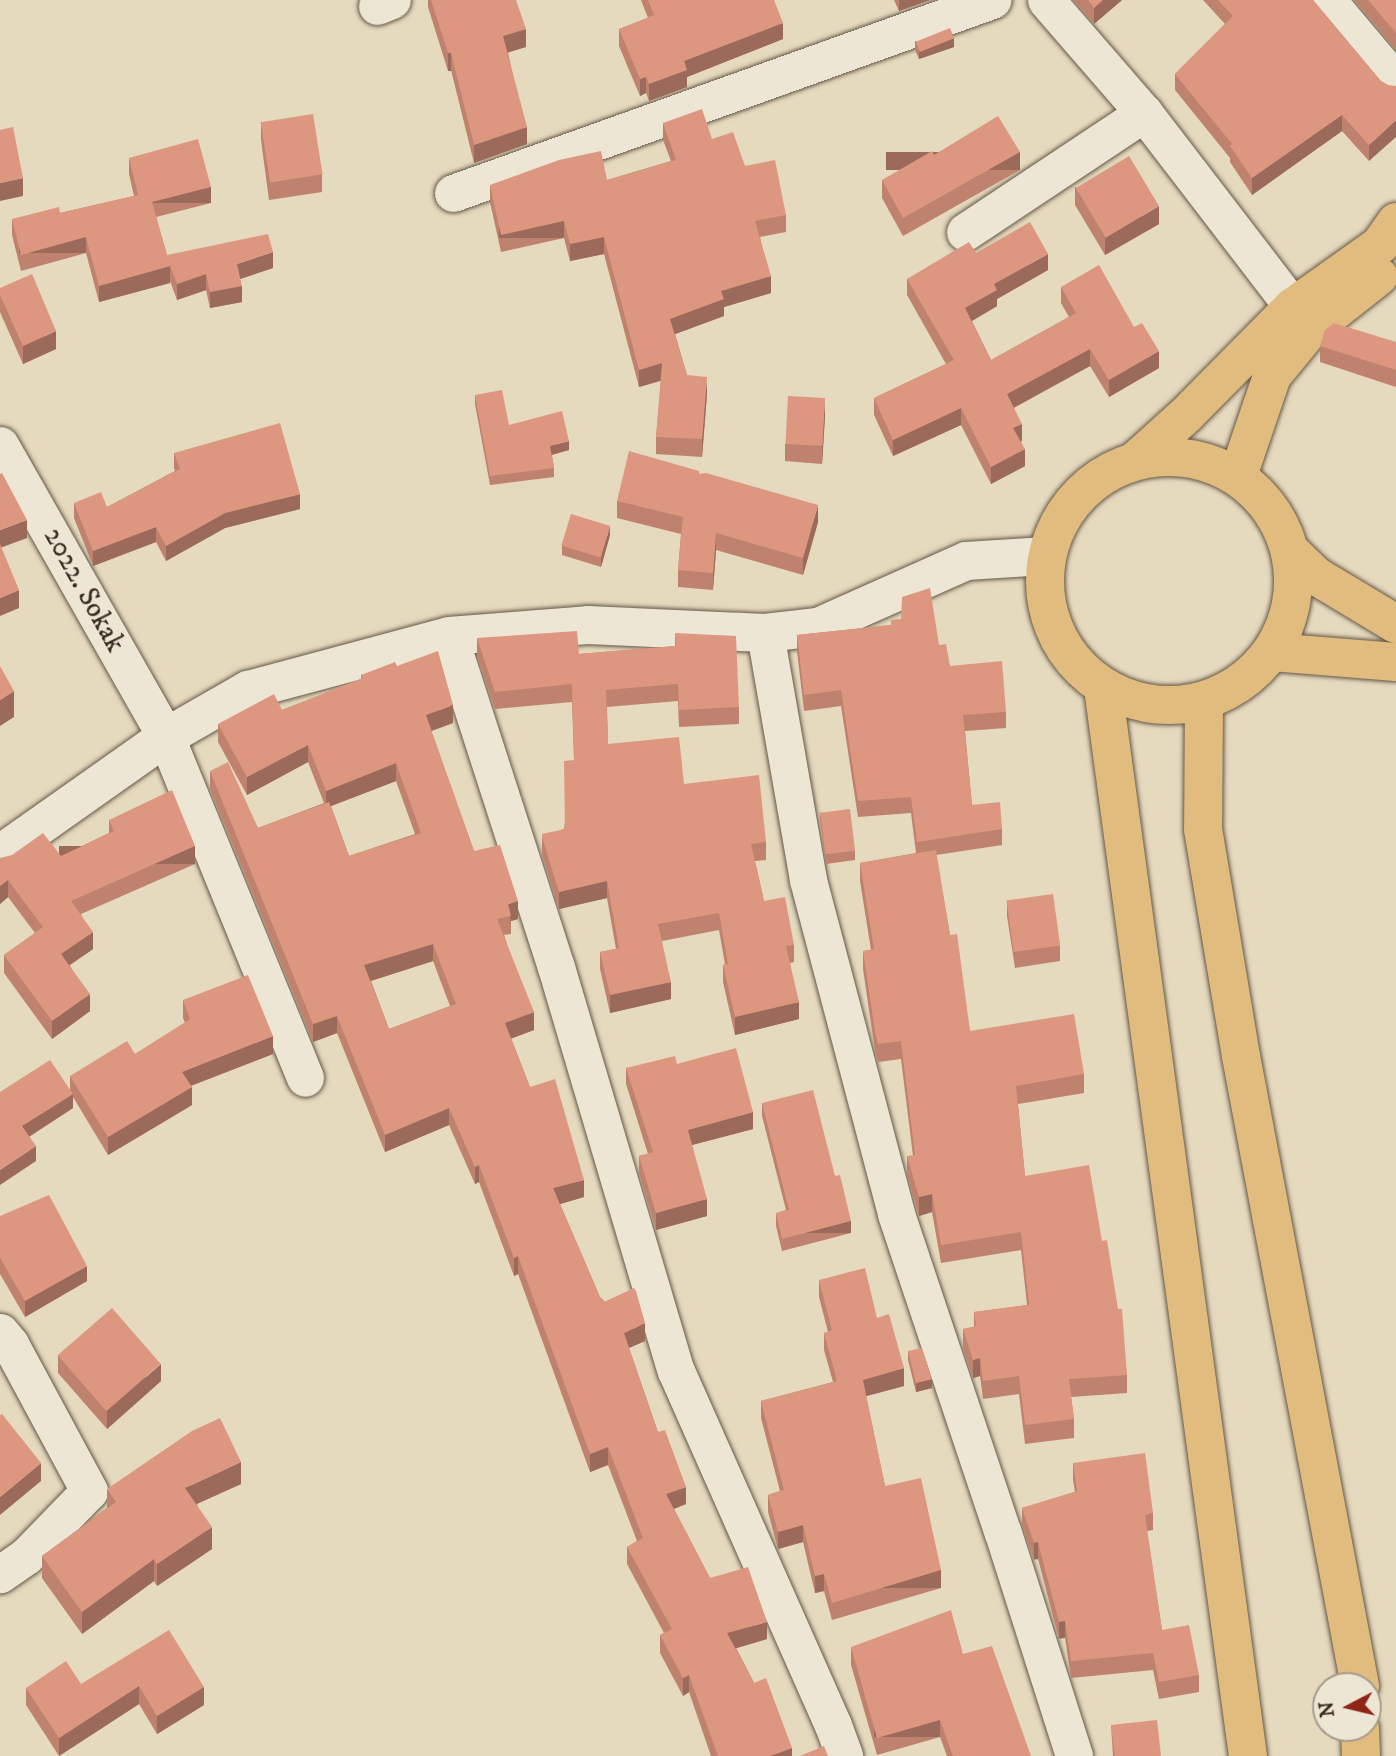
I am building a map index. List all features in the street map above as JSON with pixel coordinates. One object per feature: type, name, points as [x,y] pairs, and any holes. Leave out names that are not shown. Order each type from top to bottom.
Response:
[{"type":"highway","points":[[1136,460],[1187,415],[1293,307],[1392,245]]},
{"type":"highway","points":[[1238,476],[1272,376],[1308,332],[1392,245]]},
{"type":"highway","points":[[1171,455],[1206,461],[1238,476],[1261,497],[1279,522],[1290,551],[1293,586],[1288,621],[1272,652],[1242,682],[1204,701],[1170,706],[1135,702],[1103,688],[1074,663],[1054,631],[1044,594],[1046,556],[1057,523],[1077,495],[1104,473],[1136,460],[1171,455]]},
{"type":"highway","points":[[1290,551],[1316,576],[1396,624]]},
{"type":"highway","points":[[1272,652],[1396,662]]},
{"type":"highway","points":[[1103,688],[1248,1756]]},
{"type":"highway","points":[[1204,701],[1203,829],[1241,1056],[1357,1672]]},
{"type":"main road","points":[[0,854],[166,737],[248,690],[449,636],[588,625],[765,633],[818,627],[966,561],[1046,556]]},
{"type":"street","points":[[453,193],[992,0]]},
{"type":"street","points":[[1046,0],[1144,113],[1293,307]]},
{"type":"street","points":[[1327,0],[1396,82]]},
{"type":"street","points":[[965,232],[1144,113]]},
{"type":"street","name":"2022. Sokak","points":[[0,444],[166,737],[304,1077]]},
{"type":"street","points":[[765,633],[808,880],[895,1214],[1003,1533],[1074,1756]]},
{"type":"street","points":[[449,636],[556,967],[676,1371],[833,1725],[844,1756]]},
{"type":"street","points":[[0,1332],[51,1417],[89,1491],[26,1556],[0,1574]]},
{"type":"building","points":[[431,0],[516,0],[526,29],[503,36],[527,127],[474,145],[451,53],[448,53]]},
{"type":"building","points":[[648,0],[774,0],[783,23],[684,61],[687,70],[649,84],[646,77],[640,79],[619,29],[654,15]]},
{"type":"building","points":[[1088,0],[1103,0],[1094,8]]},
{"type":"building","points":[[1218,0],[1313,0],[1380,80],[1396,86],[1396,120],[1369,145],[1342,115],[1252,178],[1230,146],[1232,144],[1175,74],[1233,16]]},
{"type":"building","points":[[1368,0],[1396,0],[1396,33]]},
{"type":"building","points":[[950,28],[954,38],[920,52],[916,42]]},
{"type":"building","points":[[702,109],[712,139],[733,132],[745,166],[775,160],[786,215],[755,221],[771,276],[721,291],[724,299],[670,319],[687,375],[707,377],[702,439],[656,437],[662,363],[639,370],[604,237],[570,244],[564,221],[501,235],[490,185],[559,160],[601,151],[607,180],[676,160],[663,123]]},
{"type":"building","points":[[313,114],[323,174],[270,183],[261,122]]},
{"type":"building","points":[[998,116],[1020,152],[903,218],[882,180],[932,151],[934,155]]},
{"type":"building","points":[[13,127],[23,178],[0,183],[0,130]]},
{"type":"building","points":[[198,139],[211,187],[152,202],[167,255],[268,234],[273,252],[237,264],[242,286],[210,292],[206,274],[177,284],[168,260],[170,266],[99,286],[86,237],[21,255],[12,219],[59,207],[60,213],[138,195],[129,158]]},
{"type":"building","points":[[1129,156],[1159,206],[1106,238],[1076,188]]},
{"type":"building","points":[[1030,222],[1048,254],[994,284],[997,290],[965,308],[991,360],[1076,313],[1061,287],[1099,265],[1134,327],[1142,323],[1159,351],[1109,380],[1090,349],[1007,394],[1022,424],[1013,428],[1025,449],[991,467],[961,408],[893,440],[874,398],[954,360],[907,279],[969,242],[976,253]]},
{"type":"building","points":[[32,274],[56,331],[23,346],[0,295],[0,288]]},
{"type":"building","points":[[1334,323],[1396,342],[1396,370],[1320,346],[1325,330]]},
{"type":"building","points":[[502,390],[509,425],[562,411],[569,441],[550,446],[554,468],[490,476],[475,395]]},
{"type":"building","points":[[788,396],[825,398],[822,446],[785,444]]},
{"type":"building","points":[[280,423],[300,494],[225,513],[166,546],[156,527],[93,551],[74,503],[101,492],[107,507],[180,469],[174,453]]},
{"type":"building","points":[[629,451],[699,471],[699,474],[706,473],[818,505],[803,558],[716,533],[713,573],[678,570],[683,517],[617,501]]},
{"type":"building","points":[[2,473],[27,520],[0,530],[0,474]]},
{"type":"building","points":[[571,514],[610,526],[601,558],[561,546]]},
{"type":"building","points":[[0,544],[19,590],[0,598]]},
{"type":"building","points":[[930,588],[939,645],[946,644],[950,666],[1002,661],[1006,712],[963,715],[972,805],[1000,802],[1002,829],[917,842],[911,797],[858,801],[841,690],[804,695],[797,635],[891,625],[891,620],[901,619],[902,597]]},
{"type":"building","points":[[577,631],[579,654],[676,646],[675,633],[736,636],[739,707],[679,710],[678,684],[606,690],[608,744],[679,737],[684,784],[759,775],[766,842],[751,844],[764,901],[785,897],[794,945],[786,946],[799,1002],[735,1017],[723,965],[728,964],[719,913],[658,924],[671,982],[610,995],[600,952],[619,948],[607,881],[559,892],[542,837],[542,834],[565,829],[564,761],[574,760],[572,684],[495,692],[477,638]]},
{"type":"building","points":[[438,651],[453,705],[426,715],[474,851],[500,845],[518,901],[508,904],[511,916],[497,919],[534,1012],[505,1023],[530,1087],[555,1079],[584,1180],[553,1188],[604,1302],[634,1288],[636,1291],[645,1323],[624,1333],[658,1432],[665,1430],[686,1487],[666,1494],[710,1578],[748,1567],[767,1622],[727,1633],[754,1683],[766,1678],[792,1748],[770,1756],[718,1756],[689,1675],[683,1678],[660,1635],[672,1629],[627,1547],[643,1538],[608,1447],[590,1454],[518,1256],[514,1258],[479,1165],[475,1167],[449,1108],[385,1135],[337,1016],[313,1024],[210,771],[228,762],[258,828],[329,802],[349,856],[421,833],[396,763],[326,791],[308,745],[247,777],[218,724],[274,694],[282,710],[363,678],[361,675],[395,662],[397,666]],"holes":[[[433,944],[456,1004],[389,1029],[364,965]]]},
{"type":"building","points":[[0,666],[14,691],[0,700]]},
{"type":"building","points":[[172,790],[195,846],[71,901],[93,932],[61,954],[90,994],[52,1021],[4,955],[43,927],[8,880],[0,886],[0,858],[12,855],[43,833],[61,856],[114,831],[109,820]]},
{"type":"building","points":[[850,809],[855,851],[825,854],[820,813]]},
{"type":"building","points":[[936,850],[950,935],[957,934],[970,1031],[1074,1014],[1084,1074],[1016,1086],[1025,1176],[1089,1165],[1102,1241],[1107,1240],[1118,1309],[1122,1309],[1127,1375],[1069,1379],[1074,1419],[1025,1425],[1019,1376],[983,1381],[980,1358],[973,1360],[963,1329],[976,1326],[974,1312],[1029,1305],[1021,1232],[941,1245],[932,1194],[919,1197],[907,1156],[915,1155],[901,1041],[878,1044],[875,1032],[863,951],[874,949],[860,863]]},
{"type":"building","points":[[1053,894],[1060,945],[1014,952],[1006,901]]},
{"type":"building","points":[[248,975],[273,1036],[182,1072],[192,1087],[108,1137],[70,1076],[127,1041],[135,1054],[190,1019],[183,1000]]},
{"type":"building","points":[[736,1048],[753,1112],[688,1130],[707,1199],[656,1213],[639,1156],[653,1152],[626,1068],[675,1056],[677,1064]]},
{"type":"building","points":[[50,1060],[73,1094],[22,1126],[36,1146],[0,1170],[0,1092]]},
{"type":"building","points":[[813,1090],[835,1176],[840,1175],[851,1221],[782,1239],[776,1213],[789,1210],[762,1103]]},
{"type":"building","points":[[49,1195],[87,1266],[25,1301],[0,1258],[0,1216]]},
{"type":"building","points":[[865,1268],[877,1318],[889,1314],[904,1368],[863,1380],[885,1486],[921,1478],[941,1570],[832,1603],[824,1574],[815,1576],[803,1525],[778,1532],[768,1495],[784,1490],[761,1401],[837,1381],[824,1333],[832,1330],[819,1280]]},
{"type":"building","points":[[112,1308],[161,1364],[106,1411],[58,1355]]},
{"type":"building","points":[[922,1348],[932,1379],[916,1383],[908,1351]]},
{"type":"building","points":[[2,1414],[41,1463],[0,1497],[0,1415]]},
{"type":"building","points":[[220,1418],[241,1462],[185,1488],[212,1527],[157,1564],[154,1559],[82,1612],[42,1556],[116,1502],[107,1489],[192,1431]]},
{"type":"building","points":[[1145,1453],[1153,1513],[1145,1515],[1162,1630],[1189,1625],[1199,1675],[1159,1682],[1153,1653],[1071,1661],[1065,1621],[1059,1622],[1038,1542],[1034,1543],[1022,1508],[1077,1491],[1073,1463]]},
{"type":"building","points":[[951,1610],[963,1654],[992,1646],[1031,1756],[953,1756],[940,1720],[877,1738],[851,1647]]},
{"type":"building","points":[[169,1630],[204,1687],[157,1716],[139,1686],[59,1738],[26,1688],[66,1661],[81,1684]]},
{"type":"building","points":[[1157,1720],[1161,1756],[1115,1756],[1111,1725]]},
{"type":"building","points":[[824,1746],[828,1756],[800,1756]]}]
